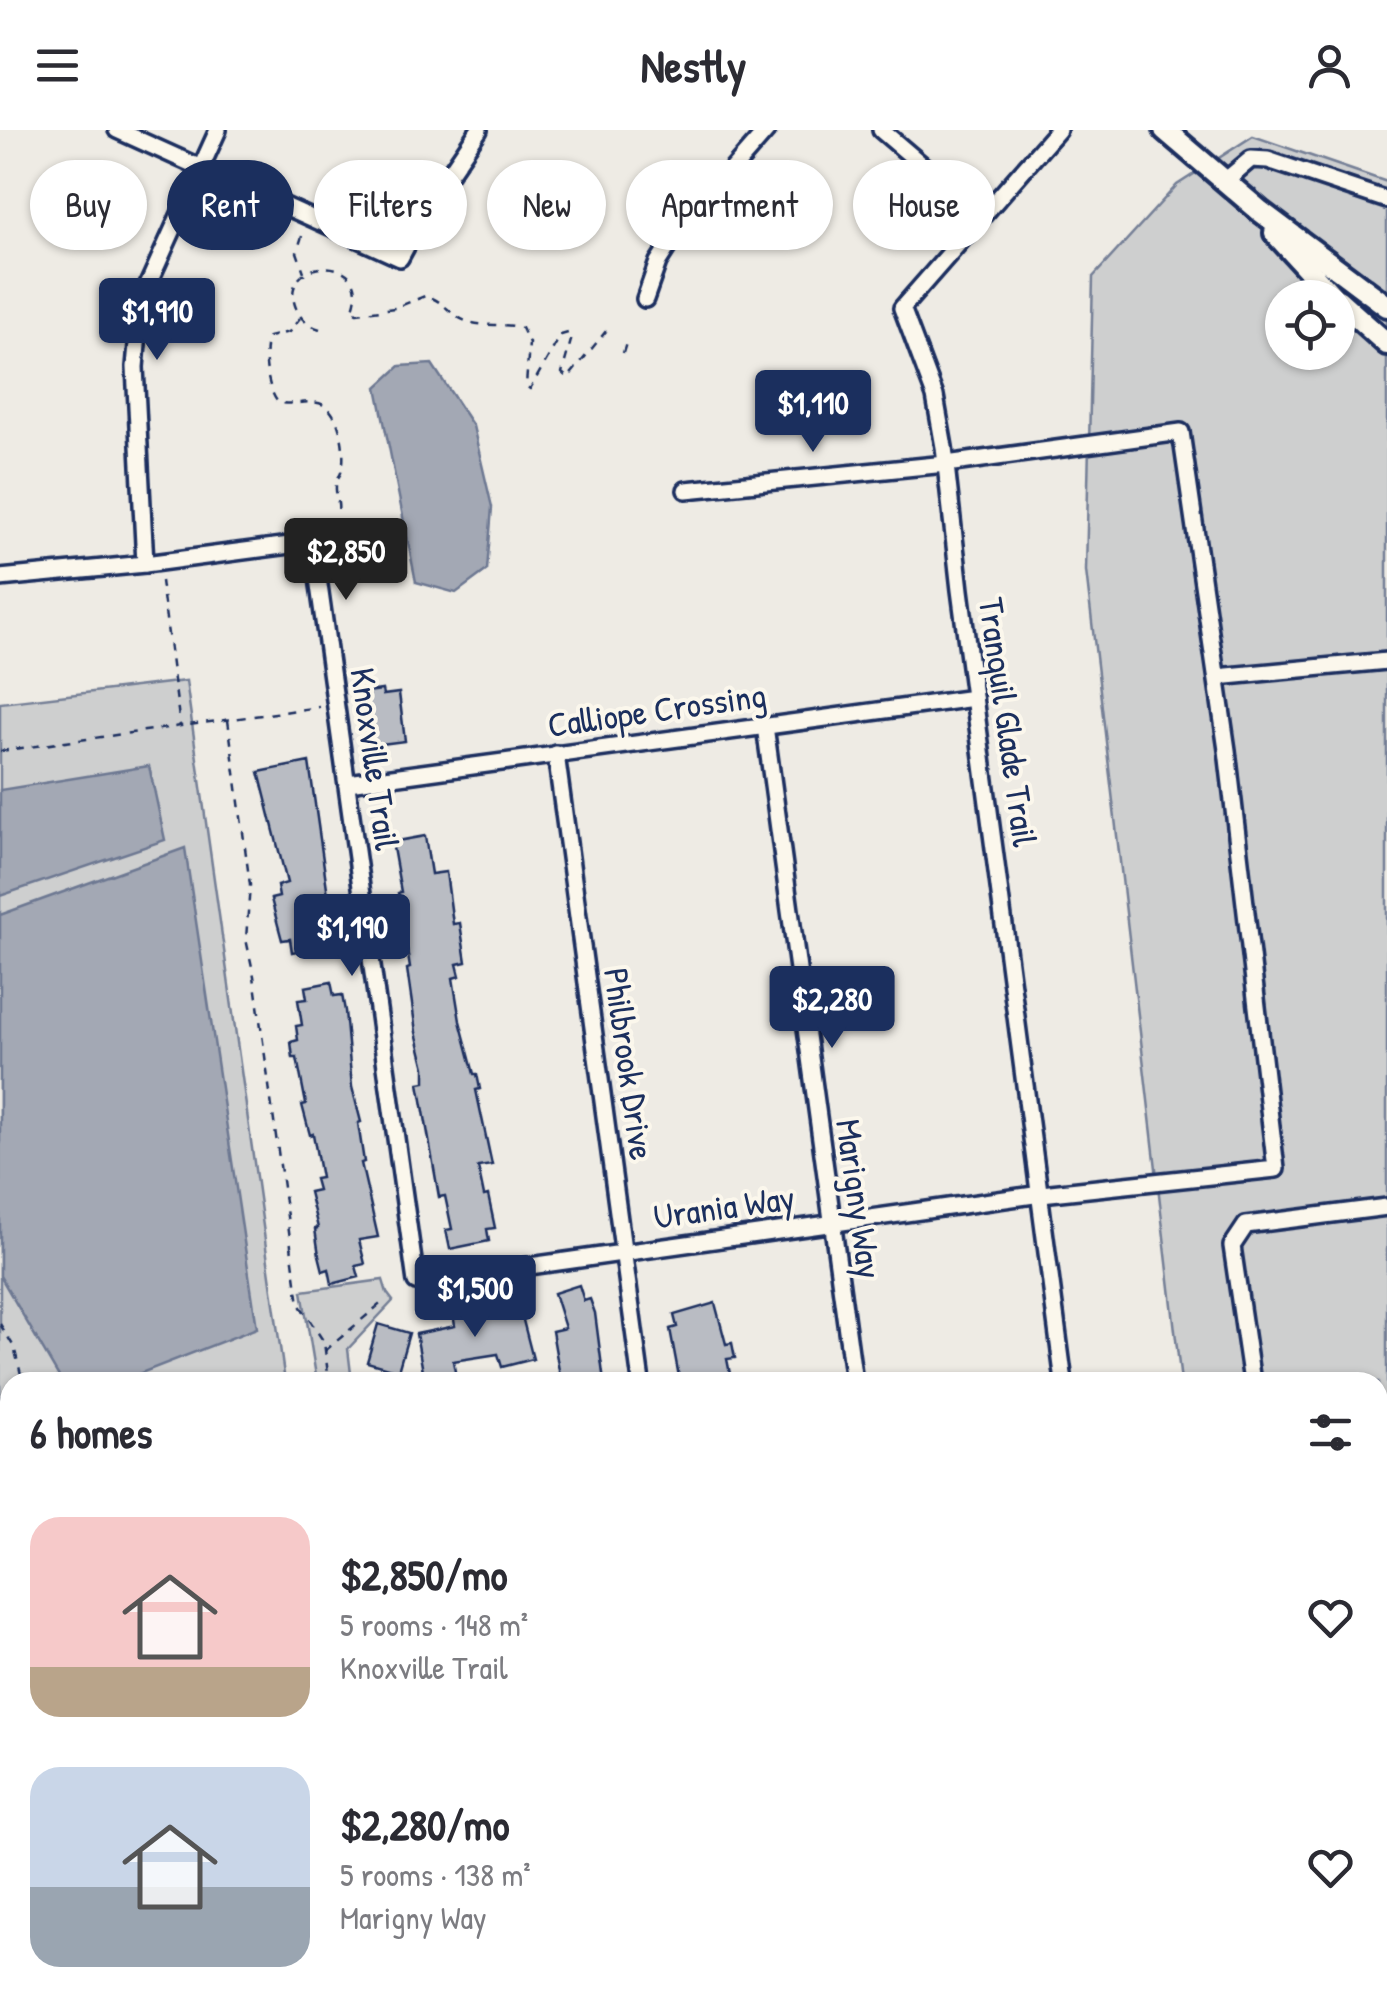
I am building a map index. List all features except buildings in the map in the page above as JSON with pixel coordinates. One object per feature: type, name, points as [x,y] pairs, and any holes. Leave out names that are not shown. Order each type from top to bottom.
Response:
[{"type":"main road","points":[[1166,130],[1260,211],[1387,306]]},
{"type":"main road","points":[[1226,180],[1318,280]]},
{"type":"main road","points":[[1355,316],[1387,344]]},
{"type":"street","points":[[118,130],[187,160]]},
{"type":"street","points":[[204,160],[218,130]]},
{"type":"street","points":[[294,209],[400,258],[430,202],[479,130]]},
{"type":"street","points":[[645,299],[658,262],[676,234],[767,130]]},
{"type":"street","points":[[880,130],[916,160]]},
{"type":"street","name":"Tranquil Glade Trail","points":[[995,201],[1058,130]]},
{"type":"street","points":[[1226,180],[1251,159],[1268,160],[1387,200]]},
{"type":"street","points":[[0,578],[145,564],[135,342],[141,300],[167,242]]},
{"type":"street","name":"Tranquil Glade Trail","points":[[952,250],[902,308],[935,396],[946,464],[1063,1372]]},
{"type":"street","points":[[686,490],[946,464],[1181,432],[1217,677],[1387,661]]},
{"type":"street","name":"Knoxville Trail","points":[[145,564],[313,542],[416,1282]]},
{"type":"street","name":"Urania Way","points":[[416,1282],[1041,1194],[1276,1168],[1217,677]]},
{"type":"street","name":"Calliope Crossing","points":[[348,782],[974,698]]},
{"type":"street","name":"Marigny Way","points":[[765,726],[853,1372]]},
{"type":"street","name":"Philbrook Drive","points":[[556,754],[640,1372]]},
{"type":"street","points":[[1251,1372],[1232,1246],[1246,1226],[1387,1207]]},
{"type":"path","points":[[302,236],[298,252],[305,274]]},
{"type":"path","points":[[320,329],[301,317],[294,302],[295,291],[305,274],[323,266],[342,271],[354,286],[352,311],[357,313],[395,308],[415,297],[434,297],[461,320],[525,330],[529,343],[528,389],[534,386],[561,335],[568,333],[572,337],[562,373],[568,378],[611,325]]},
{"type":"path","points":[[301,317],[289,332],[269,337],[263,355],[273,398],[283,405],[321,404],[334,416],[342,468],[336,487],[340,508],[337,516]]},
{"type":"path","points":[[623,353],[627,340]]},
{"type":"path","points":[[162,580],[180,726]]},
{"type":"path","points":[[0,751],[321,707]]},
{"type":"path","points":[[228,720],[250,885],[246,939],[299,1304],[324,1342],[327,1372]]},
{"type":"path","points":[[325,1351],[385,1300]]},
{"type":"path","points":[[0,1324],[14,1347],[20,1372]]},
{"type":"shaded area","points":[[1253,136],[1387,182],[1387,1372],[1180,1372],[1086,571],[1093,277],[1177,185]]},
{"type":"shaded area","points":[[432,364],[473,426],[492,507],[487,570],[456,593],[416,582],[377,387],[400,366]]},
{"type":"shaded area","points":[[186,681],[284,1372],[0,1372],[0,703]]},
{"type":"shaded area","points":[[149,766],[165,840],[0,896],[0,790]]},
{"type":"shaded area","points":[[185,848],[257,1328],[144,1372],[56,1372],[0,1276],[0,915]]},
{"type":"shaded area","points":[[383,1280],[393,1301],[348,1349],[351,1372],[315,1372],[302,1291]]}]
